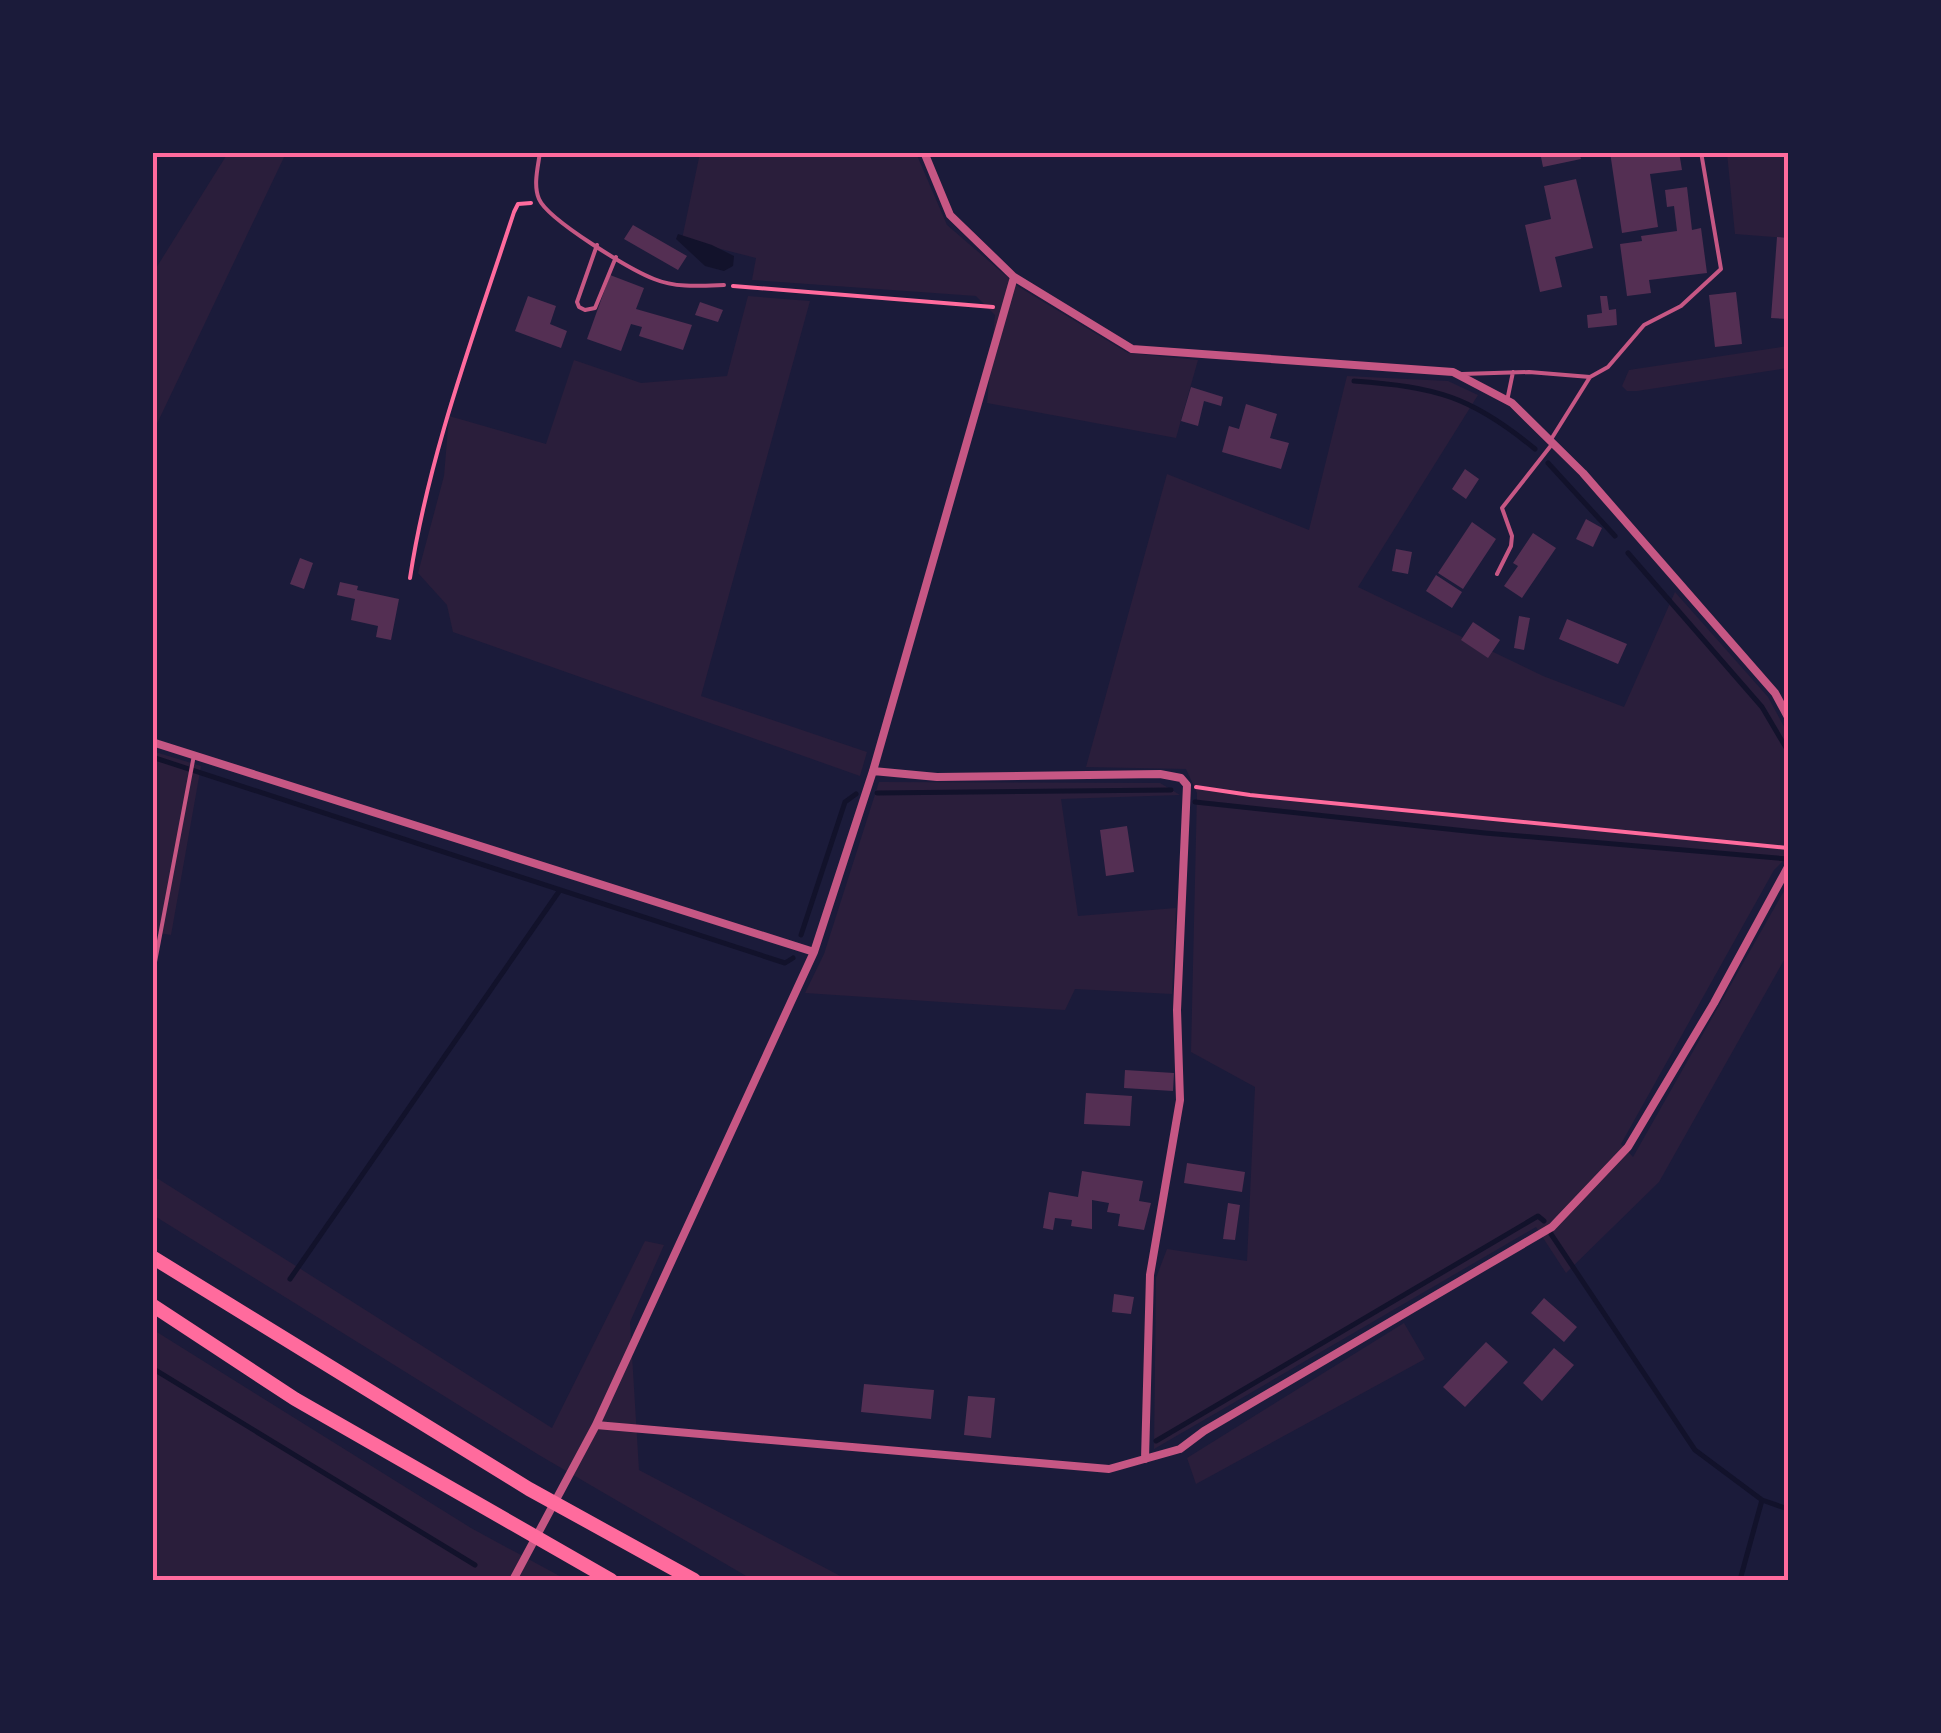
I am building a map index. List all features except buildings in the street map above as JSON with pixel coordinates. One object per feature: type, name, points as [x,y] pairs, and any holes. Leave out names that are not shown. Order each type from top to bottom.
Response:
[{"type":"highway","points":[[152,1257],[529,1489],[694,1580]]},
{"type":"highway","points":[[152,1305],[295,1399],[611,1580]]},
{"type":"street","points":[[924,152],[950,215],[1014,277],[1132,348],[1457,374],[1507,401],[1583,474],[1775,693],[1788,717]]},
{"type":"street","points":[[513,1580],[596,1425],[814,952],[872,771],[1014,277]]},
{"type":"street","points":[[152,742],[814,952]]},
{"type":"street","points":[[872,771],[936,777],[1160,774],[1181,778],[1187,785],[1176,1010],[1180,1100],[1150,1275],[1145,1460]]},
{"type":"street","points":[[596,1425],[1109,1469],[1180,1448],[1552,1227],[1628,1146],[1714,1003],[1788,867]]},
{"type":"lane","points":[[152,159],[157,152]]},
{"type":"lane","points":[[540,152],[538,198],[571,230],[653,279],[688,286],[724,285]]},
{"type":"lane","points":[[1497,574],[1512,536],[1502,508],[1551,442],[1590,377],[1608,366],[1644,325],[1681,306],[1721,269],[1701,152]]},
{"type":"lane","points":[[597,245],[577,302],[579,307],[595,308],[616,257]]},
{"type":"lane","points":[[1457,374],[1513,372],[1590,377]]},
{"type":"lane","points":[[1507,401],[1513,372]]},
{"type":"lane","points":[[152,978],[194,755]]},
{"type":"path","points":[[410,578],[437,451],[514,212],[518,204],[545,208]]},
{"type":"path","points":[[724,285],[1006,308]]},
{"type":"path","points":[[1187,785],[1250,796],[1788,848]]},
{"type":"shaded area","points":[[228,153],[286,153],[153,432],[153,273]]},
{"type":"shaded area","points":[[700,153],[916,153],[947,225],[1019,287],[1128,353],[1198,360],[1176,438],[987,403],[995,315],[976,296],[752,280],[756,258],[682,239]]},
{"type":"shaded area","points":[[1727,153],[1788,153],[1788,238],[1735,234]]},
{"type":"shaded area","points":[[678,234],[734,256],[733,266],[724,271],[705,266],[676,239]]},
{"type":"shaded area","points":[[748,296],[810,301],[701,696],[867,752],[860,776],[453,632],[447,605],[418,573],[444,476],[449,416],[546,444],[574,360],[641,383],[727,376]]},
{"type":"shaded area","points":[[1788,346],[1788,368],[1637,391],[1627,391],[1622,386],[1629,370]]},
{"type":"shaded area","points":[[1347,376],[1448,381],[1478,395],[1358,587],[1543,676],[1624,707],[1675,592],[1768,697],[1788,734],[1788,856],[1774,870],[1621,1144],[1633,1157],[1788,884],[1788,953],[1659,1182],[1566,1273],[1536,1227],[1154,1449],[1156,1278],[1167,1249],[1247,1261],[1255,1087],[1191,1052],[1197,793],[1186,769],[1086,767],[1167,474],[1309,530]]},
{"type":"shaded area","points":[[152,751],[201,766],[171,935],[153,932]]},
{"type":"shaded area","points":[[879,782],[1160,783],[1180,795],[1061,799],[1078,916],[1176,908],[1172,994],[1075,989],[1065,1010],[805,993],[824,954]]},
{"type":"shaded area","points":[[152,1175],[552,1428],[645,1241],[664,1245],[630,1322],[639,1470],[848,1580],[753,1580],[539,1455],[153,1215]]},
{"type":"shaded area","points":[[1404,1323],[1425,1359],[1196,1484],[1187,1458]]},
{"type":"shaded area","points":[[152,1329],[471,1528],[567,1580],[153,1580]]},
{"type":"waterway","points":[[1354,381],[1451,397],[1491,417],[1535,449]]},
{"type":"waterway","points":[[1548,463],[1615,536]]},
{"type":"waterway","points":[[1628,553],[1762,707],[1788,751]]},
{"type":"waterway","points":[[152,757],[785,963],[793,958]]},
{"type":"waterway","points":[[877,793],[1171,790]]},
{"type":"waterway","points":[[801,935],[845,802],[856,794]]},
{"type":"waterway","points":[[1195,802],[1485,833],[1788,859]]},
{"type":"waterway","points":[[290,1279],[560,890]]},
{"type":"waterway","points":[[1156,1441],[1538,1216],[1544,1221]]},
{"type":"waterway","points":[[1551,1234],[1695,1450],[1762,1500],[1788,1509]]},
{"type":"waterway","points":[[152,1368],[475,1565]]},
{"type":"waterway","points":[[1740,1580],[1762,1500]]}]
